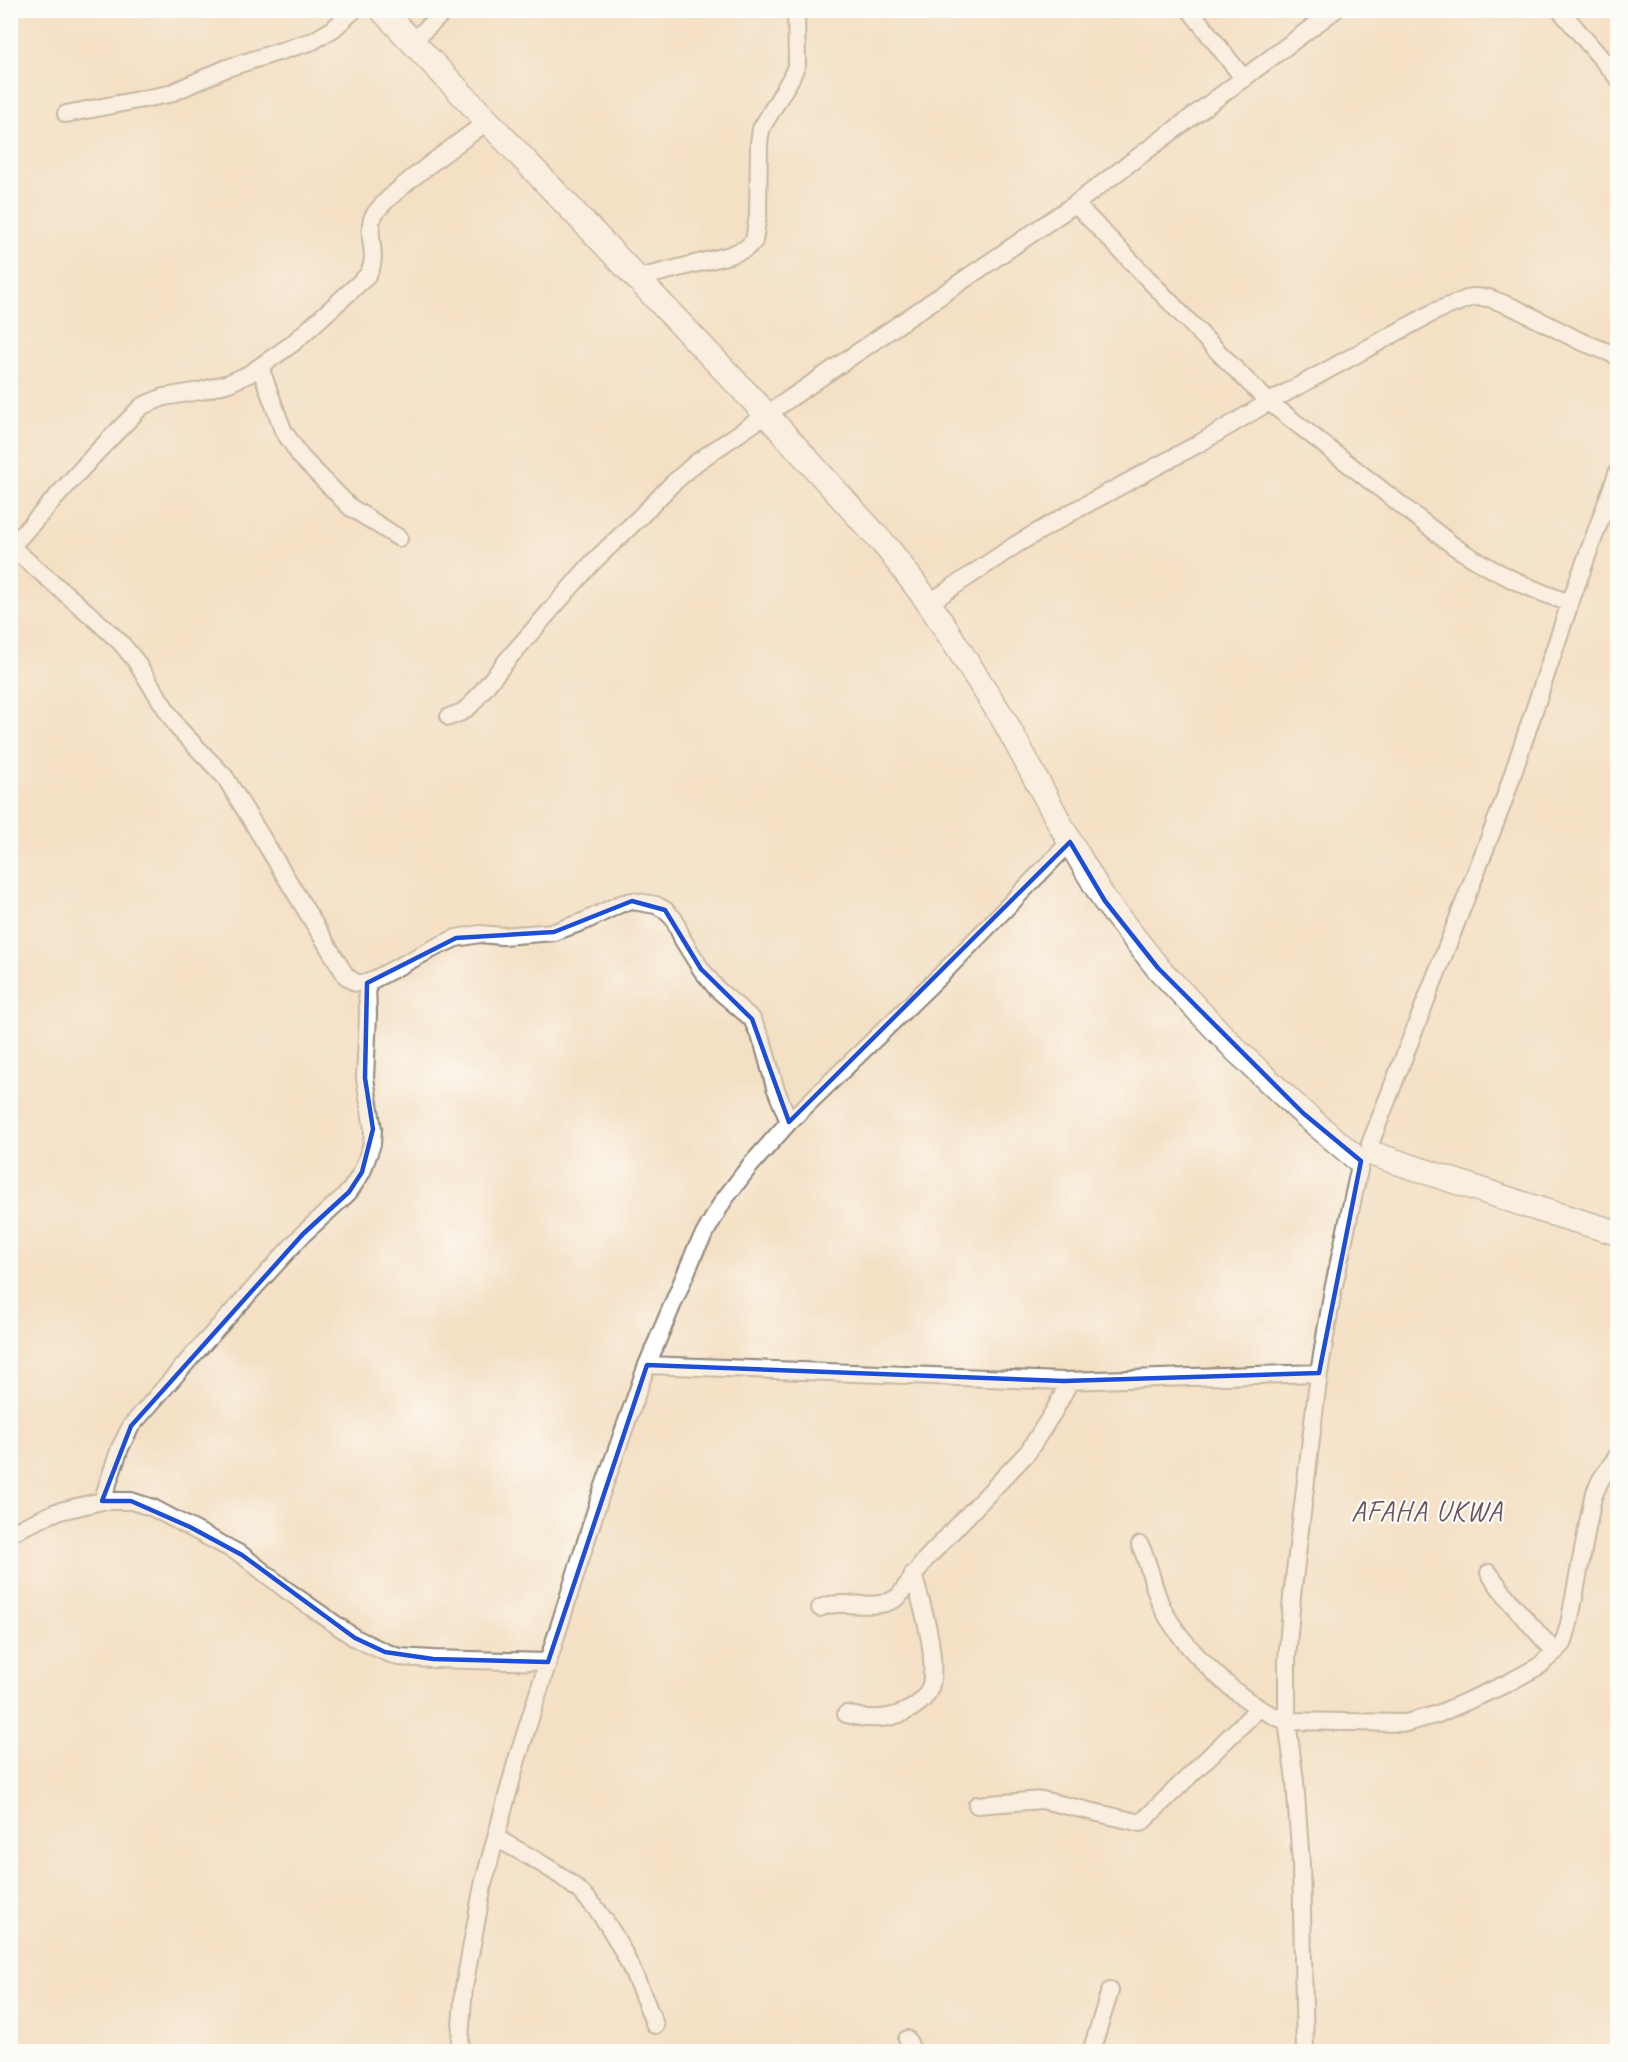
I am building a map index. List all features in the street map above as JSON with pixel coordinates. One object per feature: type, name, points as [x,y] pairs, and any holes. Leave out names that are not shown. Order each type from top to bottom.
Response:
[{"type":"street","points":[[66,114],[169,94],[227,68],[313,41],[333,29],[354,10]]},
{"type":"street","points":[[382,10],[766,415],[889,550],[929,603],[1004,720],[1070,842],[1105,901],[1158,968],[1236,1050],[1303,1113],[1364,1152],[1617,1233]]},
{"type":"street","points":[[412,42],[446,10]]},
{"type":"street","points":[[635,279],[730,255],[745,249],[754,241],[758,215],[761,129],[797,64],[796,10]]},
{"type":"street","points":[[1190,10],[1244,79]]},
{"type":"street","points":[[449,717],[462,712],[471,705],[508,658],[592,563],[671,485],[724,442],[1075,204],[1335,10]]},
{"type":"street","points":[[1560,10],[1617,78]]},
{"type":"street","points":[[488,121],[405,185],[377,211],[372,219],[371,229],[372,269],[366,278],[292,344],[260,367],[229,382],[200,391],[164,397],[142,406],[11,547],[94,618],[121,643],[135,660],[178,728],[230,784],[346,976],[356,983],[367,983],[456,938],[480,934],[502,936],[554,932],[585,921],[620,904],[632,901],[656,905],[675,919],[683,940],[717,989],[752,1019],[763,1043],[775,1087],[789,1122]]},
{"type":"street","points":[[1075,204],[1269,402],[1455,547],[1487,568],[1520,585],[1570,603]]},
{"type":"street","points":[[929,603],[1017,544],[1055,522],[1436,311],[1472,297],[1489,298],[1515,308],[1580,341],[1617,356]]},
{"type":"street","points":[[260,367],[283,430],[301,458],[350,507],[399,538]]},
{"type":"street","points":[[1305,2052],[1301,1864],[1295,1781],[1287,1721],[1287,1660],[1292,1596],[1319,1373],[1333,1290],[1364,1152],[1503,802],[1617,471]]},
{"type":"street","points":[[459,2052],[464,1987],[483,1885],[516,1763],[600,1497],[647,1365],[696,1250],[723,1201],[789,1122],[945,970],[1070,842]]},
{"type":"street","points":[[102,1500],[120,1448],[131,1426],[303,1234],[349,1192],[362,1172],[372,1144],[373,1129],[365,1078],[367,983]]},
{"type":"street","points":[[647,1365],[1070,1381],[1319,1373]]},
{"type":"street","points":[[820,1608],[830,1603],[859,1605],[887,1603],[899,1596],[913,1574],[1029,1452],[1070,1381]]},
{"type":"street","points":[[1140,1545],[1147,1559],[1162,1607],[1179,1633],[1218,1675],[1258,1709],[1287,1721],[1406,1723],[1438,1714],[1506,1684],[1539,1666],[1563,1644],[1569,1624],[1593,1497],[1601,1479],[1617,1455]]},
{"type":"street","points":[[10,1533],[56,1512],[102,1500],[131,1501],[153,1508],[242,1555],[285,1589],[356,1638],[399,1657],[548,1662]]},
{"type":"street","points":[[1489,1573],[1511,1603],[1555,1652]]},
{"type":"street","points":[[846,1714],[868,1718],[898,1715],[916,1705],[924,1698],[929,1688],[933,1679],[931,1652],[913,1574]]},
{"type":"street","points":[[977,1805],[1042,1800],[1141,1823],[1258,1709]]},
{"type":"street","points":[[496,1838],[545,1866],[572,1885],[594,1906],[612,1933],[638,1984],[655,2025]]},
{"type":"street","points":[[1091,2052],[1110,1991]]},
{"type":"highlighted area","points":[[1070,842],[1105,901],[1158,968],[1303,1113],[1361,1161],[1319,1373],[1064,1381],[647,1365],[548,1662],[433,1659],[385,1652],[355,1638],[242,1555],[190,1527],[131,1501],[102,1501],[131,1426],[303,1234],[349,1192],[362,1172],[373,1129],[365,1078],[367,983],[456,938],[554,932],[632,901],[665,910],[701,969],[752,1019],[789,1122]]},
{"type":"district","name":"AFAHA UKWA","points":[[1427,1510]]}]
